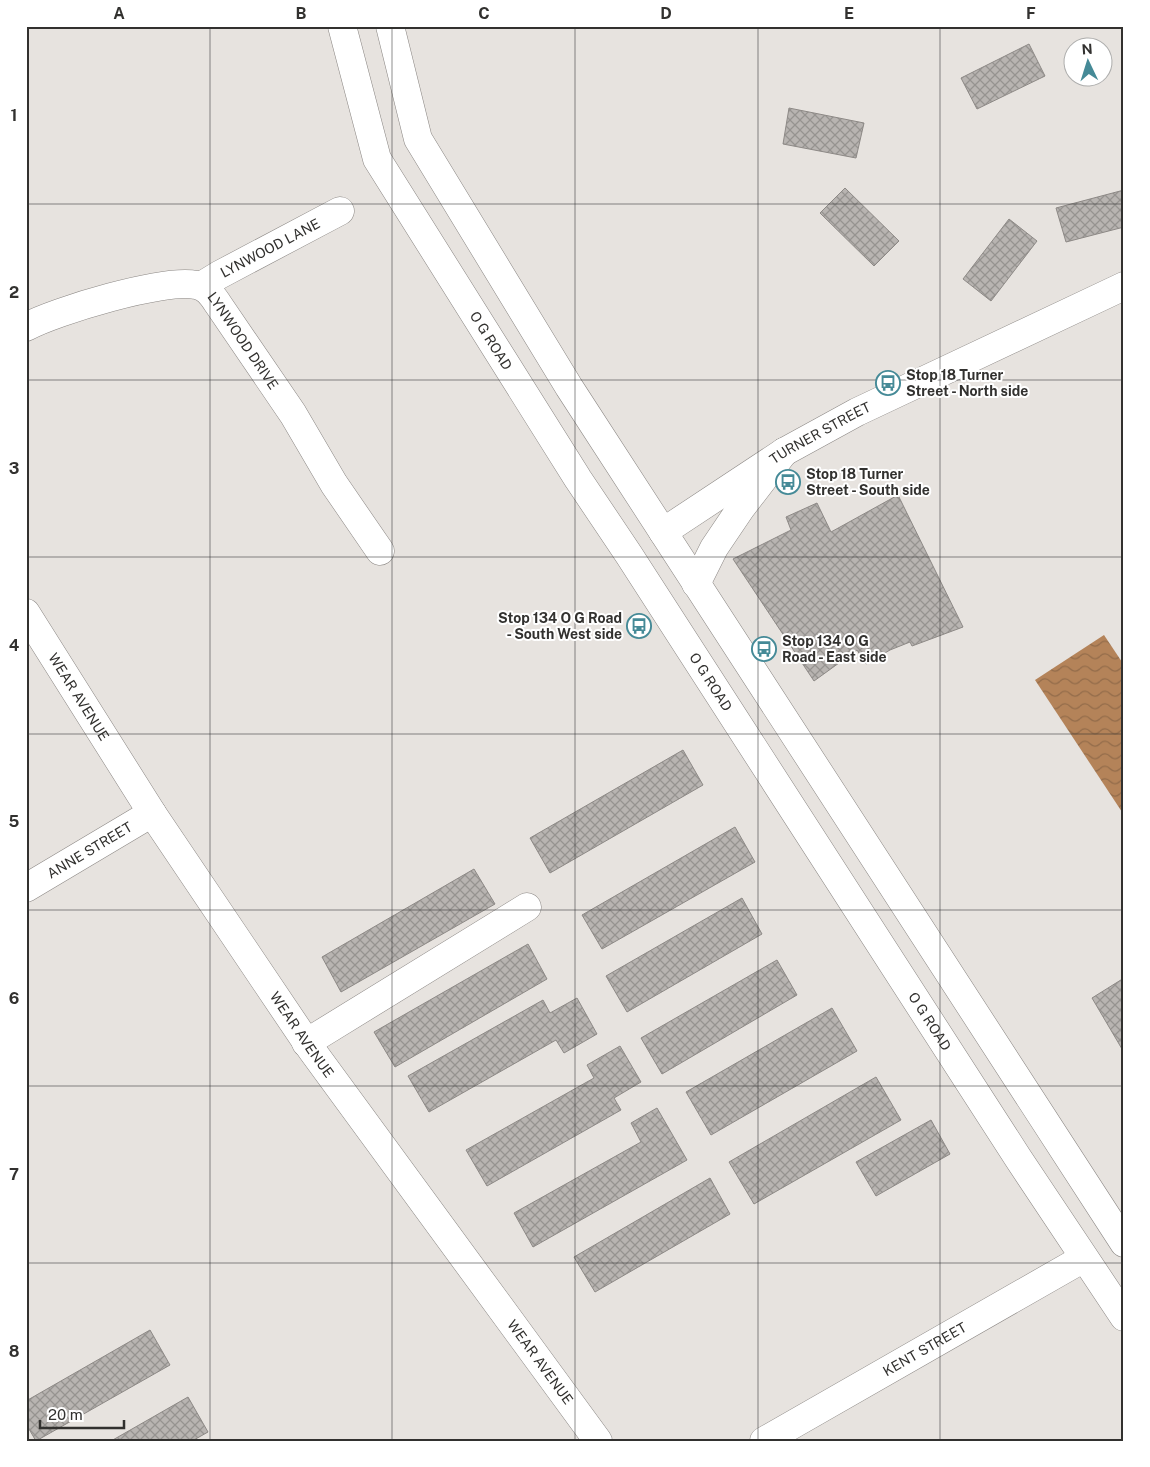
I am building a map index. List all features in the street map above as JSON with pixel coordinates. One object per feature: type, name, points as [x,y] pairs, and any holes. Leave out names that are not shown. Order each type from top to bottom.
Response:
[{"type":"main road","name":"O G ROAD","points":[[342,26],[377,159],[578,479],[1018,1158],[1124,1317]]},
{"type":"main road","points":[[390,26],[418,139],[569,387],[1122,1238]]},
{"type":"main road","name":"LYNWOOD LANE","points":[[201,286],[340,211]]},
{"type":"main road","name":"LYNWOOD DRIVE","points":[[26,327],[36,321],[72,308],[131,293],[176,284],[201,286],[210,292],[292,414],[334,484],[380,551]]},
{"type":"main road","name":"TURNER STREET","points":[[629,555],[784,452],[857,412],[1124,286]]},
{"type":"main road","points":[[696,584],[714,548],[741,508],[784,452]]},
{"type":"main road","name":"WEAR AVENUE","points":[[26,613],[152,813],[306,1043],[598,1441]]},
{"type":"main road","name":"ANNE STREET","points":[[26,888],[152,813]]},
{"type":"main road","points":[[306,1043],[527,907]]},
{"type":"main road","name":"KENT STREET","points":[[764,1441],[1122,1238]]},
{"type":"water","points":[[1104,635],[1124,665],[1124,815],[1035,680]]},
{"type":"building","points":[[1029,44],[1045,76],[977,109],[961,78]]},
{"type":"building","points":[[789,108],[864,123],[856,158],[783,144]]},
{"type":"building","points":[[845,188],[899,241],[874,266],[820,213]]},
{"type":"building","points":[[1124,190],[1124,227],[1066,242],[1056,208]]},
{"type":"building","points":[[1009,219],[1037,241],[991,301],[963,279]]},
{"type":"building","points":[[898,495],[963,627],[912,646],[910,642],[890,650],[866,664],[857,650],[814,681],[733,559],[791,530],[786,517],[817,503],[831,532]]},
{"type":"building","points":[[683,750],[703,785],[550,873],[530,838]]},
{"type":"building","points":[[735,827],[755,862],[602,949],[582,915]]},
{"type":"building","points":[[474,869],[495,904],[341,992],[322,957]]},
{"type":"building","points":[[742,898],[762,934],[627,1012],[606,976]]},
{"type":"building","points":[[528,944],[547,979],[395,1067],[374,1032]]},
{"type":"building","points":[[777,960],[797,995],[662,1074],[641,1038]]},
{"type":"building","points":[[1124,978],[1124,1048],[1122,1049],[1092,998]]},
{"type":"building","points":[[577,998],[597,1034],[564,1053],[556,1040],[429,1112],[408,1076],[543,1000],[550,1013]]},
{"type":"building","points":[[832,1008],[857,1051],[711,1135],[686,1092]]},
{"type":"building","points":[[620,1046],[641,1082],[614,1098],[621,1110],[487,1186],[466,1150],[594,1078],[587,1065]]},
{"type":"building","points":[[876,1077],[901,1120],[754,1204],[729,1162]]},
{"type":"building","points":[[657,1108],[687,1160],[533,1247],[514,1213],[641,1142],[631,1123]]},
{"type":"building","points":[[931,1120],[950,1154],[876,1196],[856,1162]]},
{"type":"building","points":[[710,1178],[730,1214],[595,1292],[574,1257]]},
{"type":"building","points":[[150,1330],[170,1365],[36,1441],[26,1424],[26,1401]]},
{"type":"building","points":[[188,1397],[208,1432],[192,1441],[111,1441]]},
{"type":"place","name":"Stop 18 Turner Street - North side","points":[[888,383]]},
{"type":"place","name":"Stop 18 Turner Street - South side","points":[[788,482]]},
{"type":"place","name":"Stop 134 O G Road - South West side","points":[[639,626]]},
{"type":"place","name":"Stop 134 O G Road - East side","points":[[764,649]]}]
